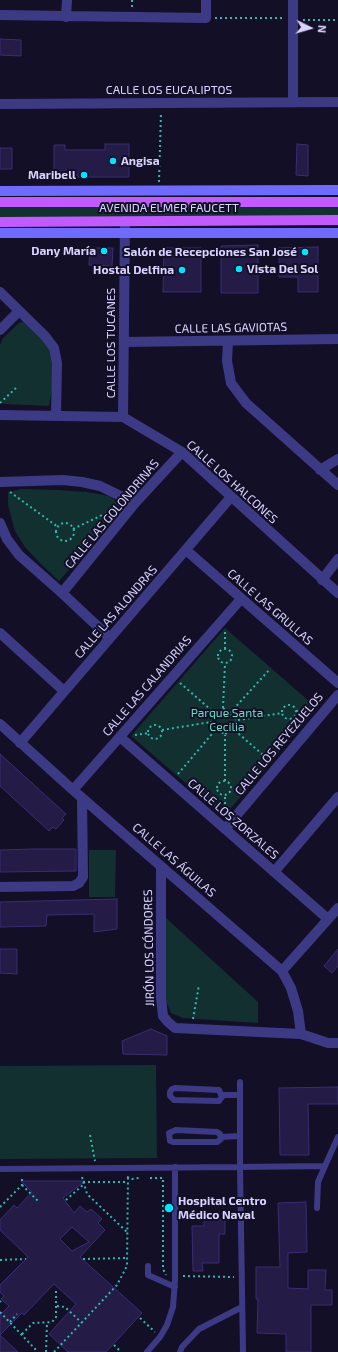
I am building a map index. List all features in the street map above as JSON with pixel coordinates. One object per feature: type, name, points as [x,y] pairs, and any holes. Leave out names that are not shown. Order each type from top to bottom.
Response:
[{"type":"main road","name":"AVENIDA ELMER FAUCETT","points":[[0,191],[338,190]]},
{"type":"main road","name":"AVENIDA ELMER FAUCETT","points":[[0,202],[338,202]]},
{"type":"main road","name":"AVENIDA ELMER FAUCETT","points":[[0,222],[338,220]]},
{"type":"main road","name":"AVENIDA ELMER FAUCETT","points":[[0,233],[338,233]]},
{"type":"street","points":[[66,17],[67,0]]},
{"type":"street","points":[[0,15],[206,18],[206,0]]},
{"type":"street","points":[[293,0],[293,102]]},
{"type":"street","name":"CALLE LOS EUCALIPTOS","points":[[0,104],[338,102]]},
{"type":"street","name":"CALLE LOS TUCANES","points":[[123,417],[125,221]]},
{"type":"street","points":[[0,292],[45,336],[54,348],[57,364],[56,416]]},
{"type":"street","points":[[0,330],[19,311]]},
{"type":"street","name":"CALLE LAS GAVIOTAS","points":[[124,342],[338,339]]},
{"type":"street","points":[[228,341],[227,361],[231,383],[246,403],[338,485]]},
{"type":"street","name":"CALLE LOS HALCONES","points":[[0,415],[123,417],[182,452],[338,593]]},
{"type":"street","name":"CALLE LAS GOLONDRINAS","points":[[62,593],[133,502],[182,452]]},
{"type":"street","points":[[320,470],[338,459]]},
{"type":"street","points":[[3,486],[63,480],[82,482],[100,486],[133,502]]},
{"type":"street","name":"CALLE LAS ALONDRAS","points":[[20,743],[231,497]]},
{"type":"street","points":[[0,523],[7,539],[19,556],[62,593],[110,638]]},
{"type":"street","name":"CALLE LAS GRULLAS","points":[[186,550],[338,683]]},
{"type":"street","points":[[322,580],[338,559]]},
{"type":"street","name":"CALLE LAS CALANDRIAS","points":[[73,790],[241,599]]},
{"type":"street","points":[[0,633],[64,691]]},
{"type":"street","name":"CALLE LOS REYEZUELOS","points":[[225,829],[338,695]]},
{"type":"street","name":"CALLE LAS ÁGUILAS","points":[[0,724],[82,798],[282,971],[291,988],[298,1011],[301,1034]]},
{"type":"street","name":"CALLE LOS ZORZALES","points":[[120,738],[328,919]]},
{"type":"street","points":[[274,872],[338,797]]},
{"type":"street","points":[[0,887],[73,886],[80,883],[83,877],[82,798]]},
{"type":"street","name":"JIRÓN LOS CÓNDORES","points":[[162,867],[161,998],[163,1016],[168,1022],[175,1028],[301,1034],[328,1043],[338,1043]]},
{"type":"street","points":[[282,971],[338,908]]},
{"type":"lane","points":[[240,1082],[243,1352]]},
{"type":"lane","points":[[172,1088],[219,1090],[222,1095],[219,1101],[174,1100],[170,1096],[170,1092],[172,1088]]},
{"type":"lane","points":[[222,1095],[240,1095]]},
{"type":"lane","points":[[176,1130],[217,1132],[221,1137],[219,1142],[174,1142],[170,1141],[169,1133],[176,1130]]},
{"type":"lane","points":[[221,1137],[240,1136]]},
{"type":"lane","points":[[317,1208],[318,1182],[338,1137]]},
{"type":"lane","points":[[0,1169],[326,1166]]},
{"type":"lane","points":[[147,1352],[168,1325],[173,1306],[175,1287],[175,1167]]},
{"type":"lane","points":[[148,1266],[148,1275],[175,1287]]},
{"type":"lane","points":[[180,1352],[182,1347],[199,1329],[242,1306]]},
{"type":"path","points":[[206,18],[293,18],[303,20],[338,20]]},
{"type":"path","points":[[159,190],[161,103]]},
{"type":"path","points":[[0,403],[16,388]]},
{"type":"path","points":[[3,486],[58,526]]},
{"type":"path","points":[[73,529],[133,502]]},
{"type":"path","points":[[60,524],[70,524],[73,529],[72,537],[67,540],[59,539],[56,534],[60,524]]},
{"type":"path","points":[[225,649],[226,630]]},
{"type":"path","points":[[225,649],[232,655],[231,660],[225,663]]},
{"type":"path","points":[[225,649],[219,652],[218,656],[219,660],[225,663]]},
{"type":"path","points":[[162,730],[211,722],[223,708],[225,663]]},
{"type":"path","points":[[230,714],[270,669]]},
{"type":"path","points":[[173,677],[217,715]]},
{"type":"path","points":[[282,713],[283,708],[289,705],[294,707],[296,711]]},
{"type":"path","points":[[223,708],[238,720]]},
{"type":"path","points":[[296,711],[315,708]]},
{"type":"path","points":[[282,713],[285,718],[290,719],[295,716],[296,711]]},
{"type":"path","points":[[225,781],[225,735],[238,720],[282,713]]},
{"type":"path","points":[[211,722],[225,735]]},
{"type":"path","points":[[153,725],[159,726],[162,730],[161,735],[157,738],[153,738],[148,734],[148,730],[153,725]]},
{"type":"path","points":[[172,782],[217,728]]},
{"type":"path","points":[[231,728],[277,767]]},
{"type":"path","points":[[225,781],[230,784],[231,789],[229,793],[225,795],[220,794],[217,788],[220,783],[225,781]]},
{"type":"path","points":[[191,1028],[199,985]]},
{"type":"path","points":[[90,1135],[96,1168]]},
{"type":"path","points":[[54,1352],[117,1285],[127,1266],[128,1168]]},
{"type":"path","points":[[22,1177],[22,1185],[38,1201]]},
{"type":"path","points":[[82,1177],[87,1194],[128,1233]]},
{"type":"path","points":[[150,1178],[163,1178],[163,1269]]},
{"type":"path","points":[[66,1200],[84,1183],[128,1182]]},
{"type":"path","points":[[0,1207],[22,1185]]},
{"type":"path","points":[[83,1259],[127,1258]]},
{"type":"path","points":[[0,1260],[26,1259]]},
{"type":"path","points":[[175,1276],[242,1278]]},
{"type":"path","points":[[22,1334],[33,1323],[52,1322],[56,1317],[56,1290]]},
{"type":"path","points":[[57,1306],[65,1307],[82,1323]]},
{"type":"path","points":[[0,1312],[38,1352]]},
{"type":"path","points":[[10,1322],[17,1314]]},
{"type":"path","points":[[140,1318],[160,1337]]},
{"type":"path","points":[[46,1352],[47,1322]]},
{"type":"path","points":[[114,1345],[121,1352]]},
{"type":"green space","points":[[0,203],[338,204],[338,217],[0,217]]},
{"type":"green space","points":[[24,321],[43,337],[49,349],[53,365],[52,389],[49,406],[3,404],[0,401],[0,345],[3,338],[19,323]]},
{"type":"green space","points":[[21,489],[87,492],[109,496],[125,507],[59,581],[25,547],[15,531],[8,505],[8,492]]},
{"type":"green space","name":"Parque Santa Cecilia","points":[[225,628],[317,708],[224,816],[131,736]]},
{"type":"green space","points":[[89,850],[116,850],[115,897],[89,897]]},
{"type":"green space","points":[[166,918],[258,1002],[258,1023],[183,1018],[171,1013],[166,1001]]},
{"type":"green space","points":[[156,1065],[157,1158],[0,1159],[0,1066]]},
{"type":"building","points":[[0,39],[21,40],[21,56],[0,55]]},
{"type":"building","points":[[105,144],[129,144],[129,177],[78,177],[78,175],[54,175],[54,145],[65,145],[65,150],[105,150]]},
{"type":"building","points":[[297,144],[308,145],[308,176],[296,175]]},
{"type":"building","points":[[0,148],[12,148],[12,169],[0,169]]},
{"type":"building","name":"Vista Del Sol","points":[[258,245],[258,293],[221,293],[221,246]]},
{"type":"building","points":[[318,247],[318,292],[298,292],[298,277],[279,277],[279,248]]},
{"type":"building","points":[[90,248],[113,248],[112,266],[89,265]]},
{"type":"building","name":"Hostal Delfina","points":[[164,248],[201,248],[201,292],[163,292]]},
{"type":"building","points":[[0,754],[66,814],[62,818],[64,820],[56,829],[53,827],[49,831],[0,786]]},
{"type":"building","points":[[76,849],[76,871],[0,872],[0,850]]},
{"type":"building","points":[[117,899],[117,929],[94,932],[94,914],[47,915],[46,926],[0,927],[0,902]]},
{"type":"building","points":[[0,949],[17,949],[17,974],[0,973]]},
{"type":"building","points":[[338,949],[338,966],[332,973],[324,966]]},
{"type":"building","points":[[151,1029],[167,1036],[167,1055],[123,1054],[122,1041]]},
{"type":"building","points":[[338,1087],[338,1104],[308,1104],[309,1155],[280,1155],[279,1088]]},
{"type":"building","points":[[21,1181],[85,1181],[63,1198],[74,1213],[80,1206],[87,1212],[91,1209],[102,1219],[98,1223],[105,1230],[80,1257],[142,1313],[106,1352],[68,1352],[49,1334],[76,1304],[54,1284],[24,1315],[22,1313],[0,1335],[0,1315],[9,1306],[1,1299],[4,1296],[0,1292],[0,1285],[28,1257],[0,1230],[0,1220],[14,1205],[17,1208],[32,1192]],"holes":[[[72,1227],[89,1242],[72,1251],[60,1239]]]},
{"type":"building","points":[[306,1202],[307,1252],[288,1253],[288,1288],[308,1289],[308,1270],[326,1270],[325,1290],[332,1290],[332,1305],[311,1305],[311,1352],[286,1352],[286,1334],[257,1333],[258,1299],[256,1299],[256,1267],[280,1267],[278,1203]]},
{"type":"building","points":[[204,1214],[219,1214],[219,1220],[225,1220],[225,1234],[219,1234],[219,1263],[202,1263],[203,1271],[193,1271],[192,1226],[204,1226]]},
{"type":"building","points":[[0,1335],[18,1352],[0,1352]]},
{"type":"place","name":"Angisa","points":[[113,161]]},
{"type":"place","name":"Maribell","points":[[84,175]]},
{"type":"place","name":"Dany María","points":[[104,251]]},
{"type":"place","name":"Salón de Recepciones San José","points":[[305,252]]},
{"type":"place","name":"Vista Del Sol","points":[[239,269]]},
{"type":"place","name":"Hostal Delfina","points":[[182,270]]},
{"type":"place","name":"Hospital Centro Médico Naval","points":[[169,1208]]}]
